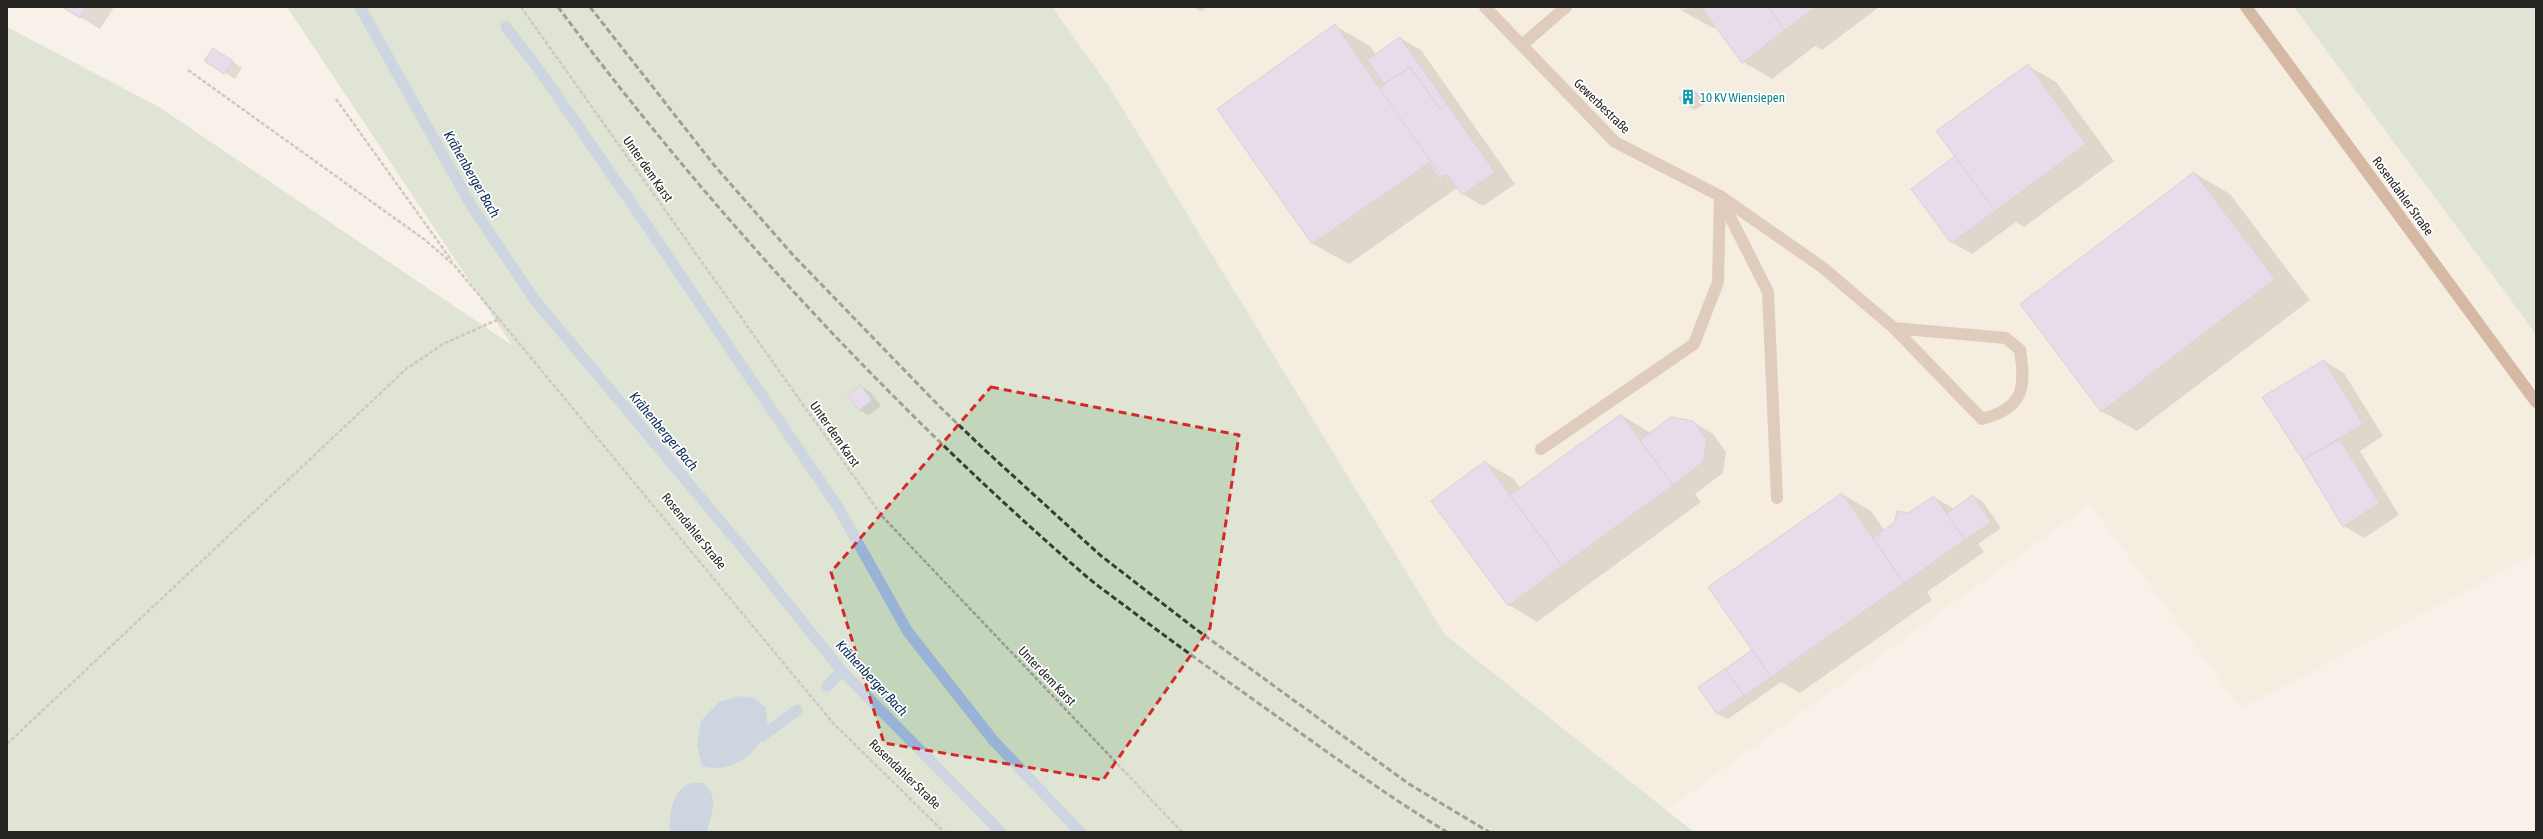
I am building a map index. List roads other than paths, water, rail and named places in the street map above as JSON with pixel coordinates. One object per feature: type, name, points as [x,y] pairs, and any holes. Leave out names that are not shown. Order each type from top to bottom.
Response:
[{"type":"main road","name":"Rosendahler Straße","points":[[2246,7],[2536,402]]},
{"type":"street","name":"Gewerbestraße","points":[[1486,7],[1615,142],[1720,196],[1822,267],[1894,328],[1982,419],[2001,414],[2018,398],[2024,376],[2020,350],[2006,338],[1894,328]]},
{"type":"street","points":[[1522,45],[1566,7]]},
{"type":"street","points":[[1541,449],[1694,344],[1718,282],[1720,196]]},
{"type":"street","points":[[1720,196],[1768,292],[1777,498]]},
{"type":"water","points":[[741,696],[754,698],[766,707],[767,726],[758,745],[751,753],[733,765],[713,768],[702,766],[697,744],[701,721],[719,702]]},
{"type":"water","points":[[690,783],[704,783],[709,788],[713,800],[712,812],[707,832],[670,832],[671,812],[678,792]]},
{"type":"waterway","name":"Krähenberger Bach","points":[[360,7],[471,205],[534,299],[752,559],[842,671],[1001,832]]},
{"type":"waterway","name":"Krähenberger Bach","points":[[506,27],[540,71],[639,214],[839,509],[908,632],[993,740],[1080,832]]},
{"type":"waterway","points":[[827,686],[842,671]]},
{"type":"waterway","points":[[762,736],[797,710]]},
{"type":"railway","points":[[558,7],[678,160],[807,306],[874,377],[1014,512],[1087,577],[1224,679],[1360,775],[1447,832]]},
{"type":"railway","points":[[590,7],[714,165],[792,254],[941,408],[987,452],[1100,555],[1193,627],[1409,784],[1489,832]]},
{"type":"place","name":"10 KV Wiensiepen","points":[[1688,97]]}]
